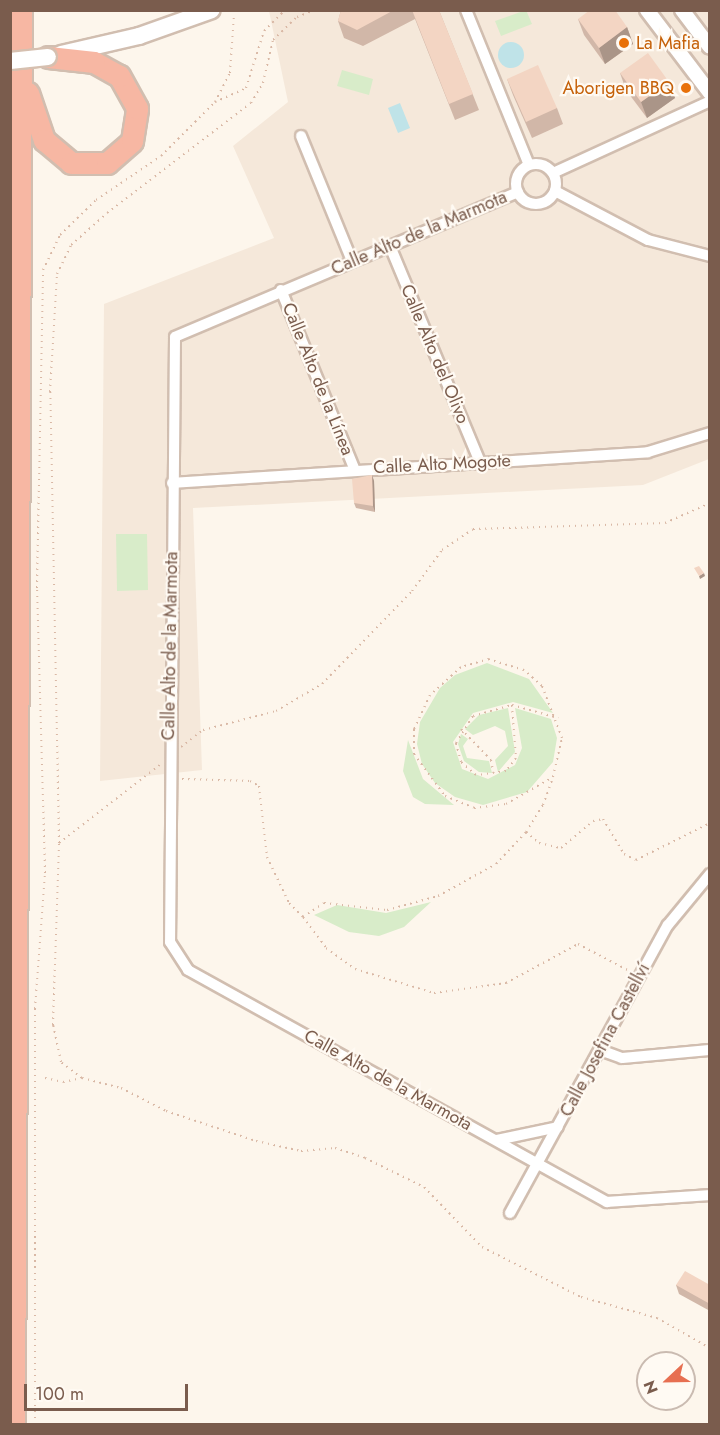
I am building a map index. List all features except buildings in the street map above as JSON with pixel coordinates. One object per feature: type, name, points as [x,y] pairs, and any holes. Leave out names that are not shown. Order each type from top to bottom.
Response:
[{"type":"highway","points":[[14,1425],[15,68],[21,10]]},
{"type":"highway","points":[[15,68],[35,121],[57,155],[89,166],[116,159],[132,141],[138,120],[127,86],[94,62],[48,57]]},
{"type":"main road","points":[[15,68],[48,57],[121,41],[212,10]]},
{"type":"street","points":[[466,10],[529,165],[553,173],[710,101]]},
{"type":"street","points":[[647,10],[710,93]]},
{"type":"street","points":[[681,10],[710,47]]},
{"type":"street","points":[[301,136],[352,261]]},
{"type":"street","points":[[529,165],[519,173],[518,192],[534,204],[555,191]]},
{"type":"street","points":[[553,173],[555,191]]},
{"type":"street","points":[[555,191],[622,229],[710,256]]},
{"type":"street","name":"Calle Alto de la Marmota","points":[[518,192],[281,290],[175,337],[169,756],[170,942],[182,965],[497,1140],[538,1167],[607,1202],[710,1195]]},
{"type":"street","name":"Calle Alto del Olivo","points":[[390,246],[480,462]]},
{"type":"street","name":"Calle Alto de la Línea","points":[[281,290],[354,468]]},
{"type":"street","name":"Calle Alto Mogote","points":[[172,483],[354,468],[648,452],[710,433]]},
{"type":"street","name":"Calle Josefina Castellví","points":[[510,1213],[538,1167],[668,925],[710,874]]},
{"type":"street","points":[[600,1050],[622,1058],[710,1050]]},
{"type":"street","points":[[497,1140],[558,1127]]},
{"type":"path","points":[[215,102],[246,88],[264,31],[285,10]]},
{"type":"path","points":[[315,10],[297,17],[273,40],[263,83],[251,102],[100,219],[71,245],[57,274],[51,317],[50,573],[59,843],[52,954],[56,1048],[61,1062],[82,1078],[256,1141],[301,1151],[334,1148],[399,1172],[424,1187],[482,1247],[581,1297],[657,1318],[710,1348]]},
{"type":"path","points":[[35,1425],[35,1009],[45,873],[37,588],[42,270],[67,228],[96,200],[161,156],[215,102],[230,73],[234,15]]},
{"type":"path","points":[[59,843],[203,730],[276,711],[322,684],[412,591],[442,550],[473,529],[665,523],[710,503]]},
{"type":"path","points":[[303,917],[324,903],[387,910],[438,896],[487,871],[526,832],[553,777],[562,738],[558,718],[542,686],[524,670],[505,662],[475,662],[437,686],[412,741],[417,762],[434,787],[474,808],[517,802],[553,777]]},
{"type":"path","points":[[512,705],[519,748],[511,766],[494,776],[476,775],[461,762],[456,743],[461,729],[482,711],[512,705],[558,718]]},
{"type":"path","points":[[461,729],[491,760],[494,776]]},
{"type":"path","points":[[170,779],[250,781],[259,786],[267,857],[290,903],[326,948],[356,969],[434,993],[506,983],[578,944],[639,976]]},
{"type":"path","points":[[526,832],[539,843],[561,848],[593,821],[603,819],[624,854],[636,860],[710,823]]},
{"type":"path","points":[[45,1078],[63,1082],[82,1078]]},
{"type":"shaded area","points":[[269,11],[709,11],[709,459],[643,485],[193,508],[202,770],[100,781],[104,304],[274,238],[233,146],[288,102]]},
{"type":"green space","points":[[526,10],[532,24],[501,36],[495,21]]},
{"type":"green space","points":[[342,70],[373,79],[369,95],[337,86]]},
{"type":"green space","points":[[116,534],[147,534],[148,590],[117,591]]},
{"type":"green space","points":[[487,663],[529,679],[553,713],[513,702],[473,713],[453,742],[462,769],[488,779],[515,765],[522,748],[515,708],[551,719],[557,738],[553,762],[527,792],[483,805],[455,797],[435,783],[422,764],[417,744],[420,722],[440,688],[455,675]]},
{"type":"green space","points":[[508,708],[515,752],[498,772],[495,760],[508,746],[505,731],[495,726],[473,735],[465,729],[479,715]]},
{"type":"green space","points":[[461,734],[468,739],[463,746],[467,758],[489,761],[492,773],[479,772],[464,761],[458,744]]},
{"type":"green space","points":[[408,740],[423,779],[454,805],[425,804],[413,797],[403,771]]},
{"type":"green space","points":[[431,902],[404,927],[379,936],[349,932],[314,915],[337,905],[386,913]]},
{"type":"water","points":[[511,42],[520,46],[524,55],[520,64],[511,68],[502,64],[498,55],[502,46]]},
{"type":"water","points":[[400,103],[410,128],[398,133],[388,108]]},
{"type":"place","name":"La Mafia","points":[[624,43]]},
{"type":"place","name":"Aborigen BBQ","points":[[686,88]]}]
